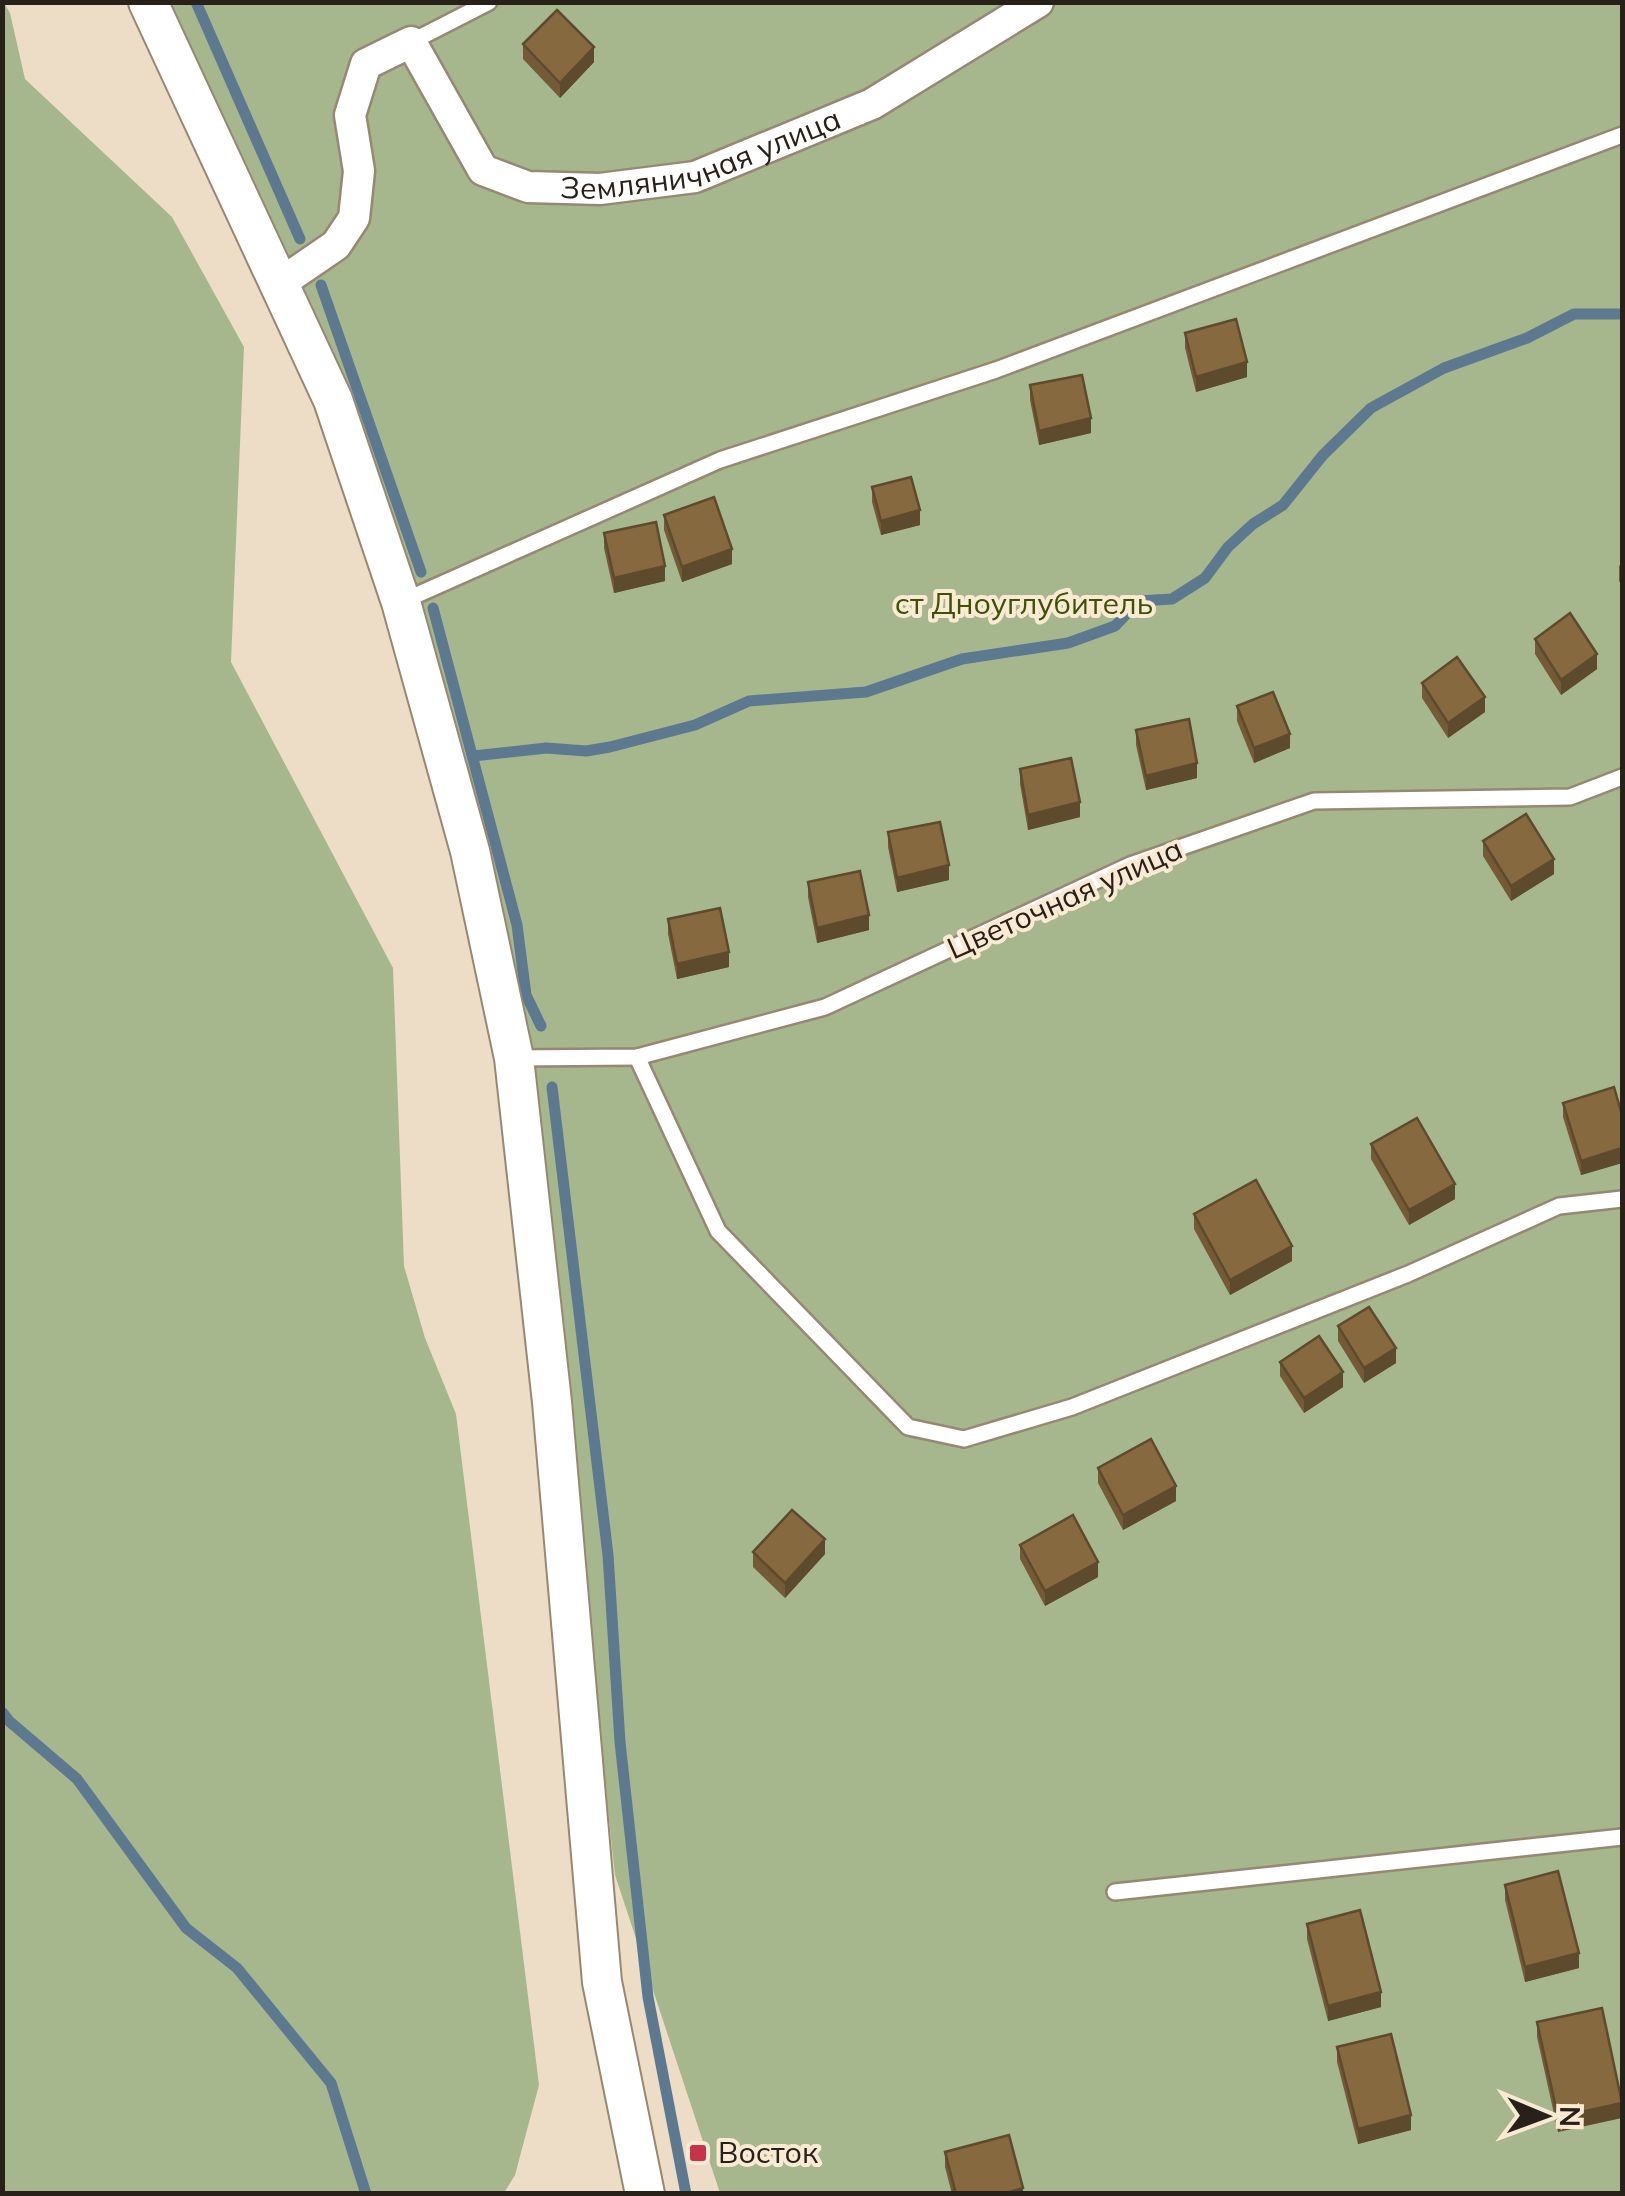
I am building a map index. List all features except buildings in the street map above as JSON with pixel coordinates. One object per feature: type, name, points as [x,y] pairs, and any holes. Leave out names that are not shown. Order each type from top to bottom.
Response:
[{"type":"street","points":[[148,2],[334,400],[401,602],[470,851],[514,1058],[552,1402],[602,1982],[645,2194]]},
{"type":"street","name":"Земляничная улица","points":[[411,42],[483,170],[528,187],[600,189],[695,177],[872,104],[1038,2]]},
{"type":"street","points":[[280,284],[336,245],[354,218],[359,170],[350,114],[366,64],[411,42]]},
{"type":"lane","points":[[411,42],[489,2]]},
{"type":"lane","points":[[401,602],[720,460],[996,370],[1622,134]]},
{"type":"lane","name":"Цветочная улица","points":[[514,1058],[637,1057],[825,1007],[1130,865],[1314,801],[1570,797],[1622,777]]},
{"type":"lane","points":[[637,1057],[718,1231],[908,1427],[964,1439],[1072,1407],[1408,1274],[1559,1206],[1622,1199]]},
{"type":"lane","points":[[1115,1892],[1622,1837]]},
{"type":"green space","points":[[4,3],[10,13],[25,79],[172,217],[244,347],[231,662],[393,968],[404,1266],[425,1338],[456,1414],[539,2085],[515,2175],[504,2193],[3,2193]]},
{"type":"green space","name":"ст Дноуглубитель","points":[[155,3],[1622,3],[1622,2193],[720,2193],[615,1875],[527,1058],[355,429]]},
{"type":"waterway","points":[[196,2],[300,239]]},
{"type":"waterway","points":[[321,285],[421,572]]},
{"type":"waterway","points":[[473,756],[546,748],[586,751],[610,747],[695,725],[749,701],[866,692],[962,659],[1068,643],[1115,626],[1139,601],[1172,599],[1205,578],[1228,547],[1253,524],[1283,505],[1323,455],[1371,408],[1444,368],[1527,338],[1574,314],[1622,314]]},
{"type":"waterway","points":[[433,608],[517,925],[526,995],[541,1026]]},
{"type":"waterway","points":[[552,1087],[608,1555],[620,1742],[648,1997],[686,2194]]},
{"type":"waterway","points":[[2,1712],[77,1779],[186,1928],[237,1968],[331,2083],[366,2194]]},
{"type":"place","name":"Восток","points":[[698,2153]]}]
